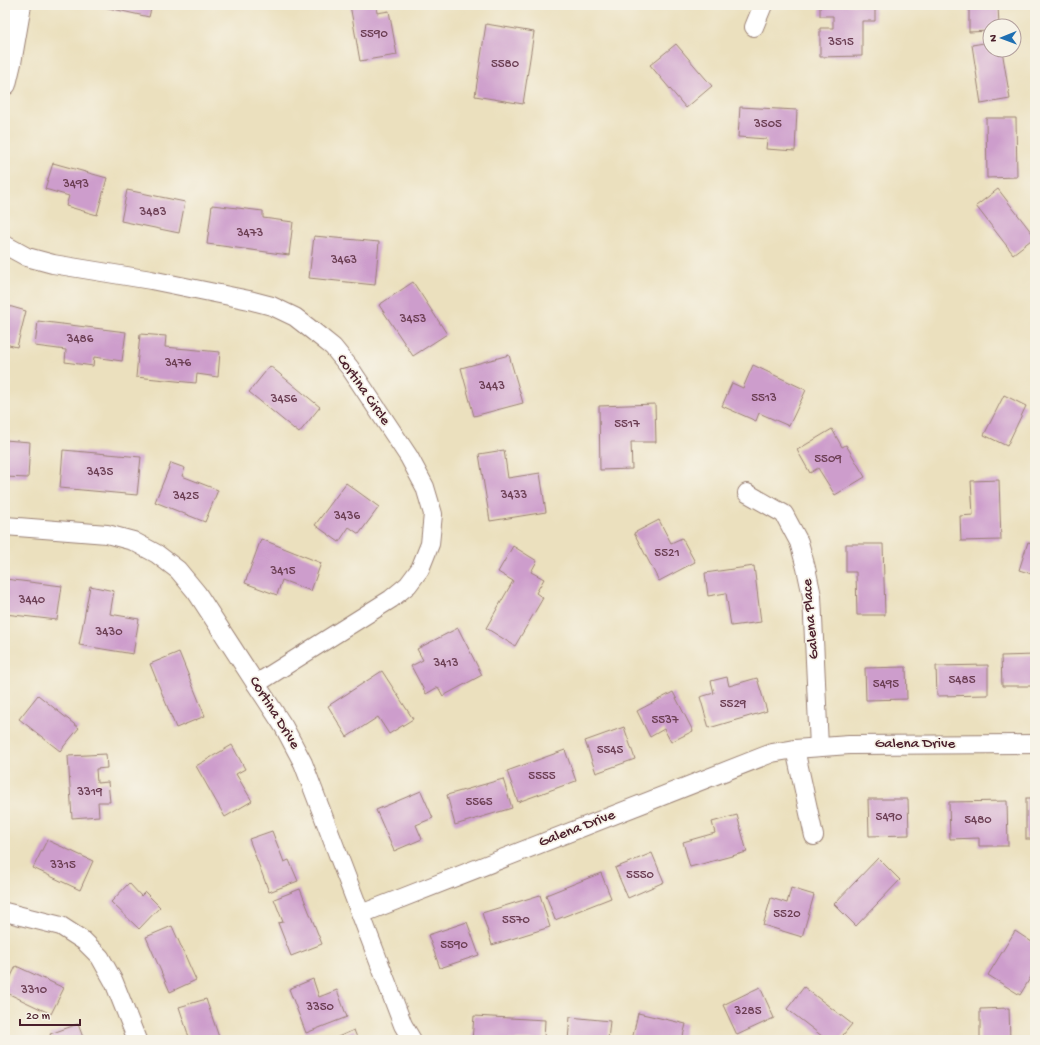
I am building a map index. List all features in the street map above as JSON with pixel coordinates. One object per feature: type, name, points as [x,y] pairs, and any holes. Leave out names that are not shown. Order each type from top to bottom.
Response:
[{"type":"street","points":[[5,84],[20,5]]},
{"type":"street","points":[[754,27],[763,5]]},
{"type":"street","name":"Cortina Circle","points":[[5,245],[27,256],[53,264],[151,280],[249,300],[272,306],[295,317],[333,347],[350,368],[409,457],[425,487],[433,514],[430,544],[420,569],[408,585],[391,599],[256,684]]},
{"type":"street","name":"Galena Place","points":[[747,493],[784,514],[799,542],[812,596],[819,748]]},
{"type":"street","name":"Cortina Drive","points":[[5,526],[107,534],[133,541],[157,554],[178,570],[197,593],[284,727],[304,763],[403,1025],[412,1040]]},
{"type":"street","name":"Galena Drive","points":[[361,914],[772,753],[795,749],[849,745],[1035,744]]},
{"type":"street","points":[[795,749],[814,836]]},
{"type":"street","points":[[5,912],[61,926],[84,941],[100,957],[114,982],[137,1040]]},
{"type":"building","points":[[95,5],[152,5],[149,17]]},
{"type":"building","points":[[350,5],[376,5],[377,13],[389,11],[397,55],[360,61]]},
{"type":"building","points":[[820,5],[875,5],[875,21],[862,21],[862,56],[820,57],[820,28],[833,28],[833,16],[820,16]]},
{"type":"building","points":[[969,5],[998,5],[999,18],[982,18],[982,31],[969,32]]},
{"type":"building","points":[[486,24],[534,32],[523,104],[475,96]]},
{"type":"building","points":[[982,43],[982,58],[1003,58],[1010,99],[981,104],[972,45]]},
{"type":"building","points":[[676,44],[712,86],[686,108],[650,65]]},
{"type":"building","points":[[740,107],[797,110],[795,151],[766,149],[767,139],[738,137]]},
{"type":"building","points":[[986,118],[1016,118],[1017,177],[987,178]]},
{"type":"building","points":[[53,163],[107,178],[97,215],[66,206],[69,196],[45,189]]},
{"type":"building","points":[[998,189],[1035,237],[1013,254],[976,206]]},
{"type":"building","points":[[127,190],[185,202],[179,233],[121,221]]},
{"type":"building","points":[[212,205],[263,211],[263,218],[293,222],[289,255],[207,244]]},
{"type":"building","points":[[314,236],[379,242],[375,285],[309,278]]},
{"type":"building","points":[[413,282],[447,334],[413,356],[379,305]]},
{"type":"building","points":[[5,305],[26,311],[17,347],[5,344]]},
{"type":"building","points":[[38,321],[126,332],[122,361],[94,357],[93,366],[65,362],[66,350],[35,346]]},
{"type":"building","points":[[140,334],[166,336],[165,347],[220,352],[218,377],[197,374],[196,383],[136,377]]},
{"type":"building","points":[[509,355],[523,403],[474,416],[461,368]]},
{"type":"building","points":[[753,365],[806,390],[789,426],[759,413],[756,421],[722,406],[732,383],[743,388]]},
{"type":"building","points":[[270,366],[320,407],[299,433],[249,392]]},
{"type":"building","points":[[1004,395],[1026,406],[1007,446],[984,435]]},
{"type":"building","points":[[655,404],[656,442],[631,442],[632,469],[600,470],[599,406]]},
{"type":"building","points":[[832,429],[842,447],[846,445],[865,477],[835,495],[818,468],[810,473],[797,450]]},
{"type":"building","points":[[5,440],[30,442],[28,478],[5,477]]},
{"type":"building","points":[[63,450],[141,457],[137,495],[60,488]]},
{"type":"building","points":[[504,450],[508,478],[540,473],[546,512],[490,521],[479,454]]},
{"type":"building","points":[[171,463],[185,468],[182,476],[218,490],[205,522],[155,502]]},
{"type":"building","points":[[999,480],[1001,540],[961,541],[960,516],[973,515],[971,481]]},
{"type":"building","points":[[346,483],[379,507],[359,534],[349,527],[339,542],[315,525]]},
{"type":"building","points":[[659,520],[671,543],[682,538],[695,562],[659,581],[634,533]]},
{"type":"building","points":[[261,539],[321,563],[311,591],[282,580],[277,595],[245,583]]},
{"type":"building","points":[[1028,542],[1035,544],[1035,575],[1019,570]]},
{"type":"building","points":[[846,544],[883,544],[885,615],[857,615],[856,572],[846,572]]},
{"type":"building","points":[[513,546],[537,561],[531,572],[544,579],[536,593],[543,598],[515,646],[486,628],[513,581],[498,572]]},
{"type":"building","points":[[754,566],[761,622],[731,626],[726,593],[708,596],[705,573]]},
{"type":"building","points":[[5,579],[62,586],[57,620],[5,614]]},
{"type":"building","points":[[90,586],[114,591],[110,614],[139,619],[133,654],[79,645]]},
{"type":"building","points":[[458,628],[482,675],[443,696],[438,687],[426,694],[411,666],[423,660],[417,649]]},
{"type":"building","points":[[179,652],[205,716],[176,728],[150,664]]},
{"type":"building","points":[[1035,655],[1035,686],[1002,686],[1001,656]]},
{"type":"building","points":[[988,665],[988,695],[937,696],[936,666]]},
{"type":"building","points":[[906,667],[907,699],[866,700],[865,668]]},
{"type":"building","points":[[382,671],[413,719],[389,734],[378,717],[347,737],[328,706]]},
{"type":"building","points":[[727,677],[729,686],[757,678],[767,711],[709,728],[700,697],[714,693],[711,681]]},
{"type":"building","points":[[673,692],[693,731],[671,742],[664,729],[650,737],[637,711]]},
{"type":"building","points":[[38,695],[79,728],[60,751],[19,719]]},
{"type":"building","points":[[624,727],[635,759],[596,773],[585,741]]},
{"type":"building","points":[[232,745],[245,769],[236,774],[252,801],[225,817],[196,766]]},
{"type":"building","points":[[565,750],[576,781],[518,802],[507,771]]},
{"type":"building","points":[[106,754],[107,768],[96,769],[97,783],[108,782],[110,802],[98,802],[99,816],[72,818],[68,756]]},
{"type":"building","points":[[503,779],[512,808],[455,825],[447,795]]},
{"type":"building","points":[[421,791],[433,818],[416,825],[422,839],[394,851],[376,810]]},
{"type":"building","points":[[1026,798],[1035,798],[1035,839],[1026,839]]},
{"type":"building","points":[[868,799],[908,799],[909,835],[869,836]]},
{"type":"building","points":[[1007,801],[1008,846],[979,846],[979,838],[950,839],[949,802]]},
{"type":"building","points":[[737,815],[747,852],[690,867],[683,842],[715,833],[712,822]]},
{"type":"building","points":[[272,831],[284,862],[289,860],[298,881],[269,892],[249,839]]},
{"type":"building","points":[[47,840],[93,861],[80,890],[33,868]]},
{"type":"building","points":[[652,853],[664,882],[628,898],[615,868]]},
{"type":"building","points":[[878,858],[900,880],[856,926],[834,904]]},
{"type":"building","points":[[601,873],[611,898],[555,920],[546,895]]},
{"type":"building","points":[[129,883],[141,896],[145,892],[160,907],[139,929],[111,902]]},
{"type":"building","points":[[791,888],[814,895],[802,937],[763,925],[771,898],[787,903]]},
{"type":"building","points":[[300,889],[322,944],[291,956],[278,923],[283,922],[274,899]]},
{"type":"building","points":[[540,895],[550,927],[492,945],[482,913]]},
{"type":"building","points":[[467,922],[479,955],[440,968],[428,935]]},
{"type":"building","points":[[172,926],[196,980],[170,992],[146,937]]},
{"type":"building","points":[[1015,931],[1035,944],[1035,970],[1020,995],[988,975]]},
{"type":"building","points":[[16,966],[64,988],[51,1014],[5,992]]},
{"type":"building","points":[[313,979],[319,997],[337,990],[347,1017],[306,1033],[289,989]]},
{"type":"building","points":[[760,987],[774,1018],[737,1035],[723,1005]]},
{"type":"building","points":[[804,987],[852,1024],[839,1040],[827,1040],[787,1009]]},
{"type":"building","points":[[206,999],[220,1040],[190,1040],[179,1007]]},
{"type":"building","points":[[1009,1008],[1010,1040],[980,1040],[980,1009]]},
{"type":"building","points":[[638,1013],[686,1024],[682,1040],[632,1040]]},
{"type":"building","points":[[474,1016],[545,1020],[544,1040],[472,1040]]},
{"type":"building","points":[[570,1017],[610,1021],[608,1040],[568,1040]]},
{"type":"building","points":[[78,1024],[84,1040],[52,1040],[50,1034]]},
{"type":"building","points":[[354,1030],[358,1040],[331,1040]]}]
